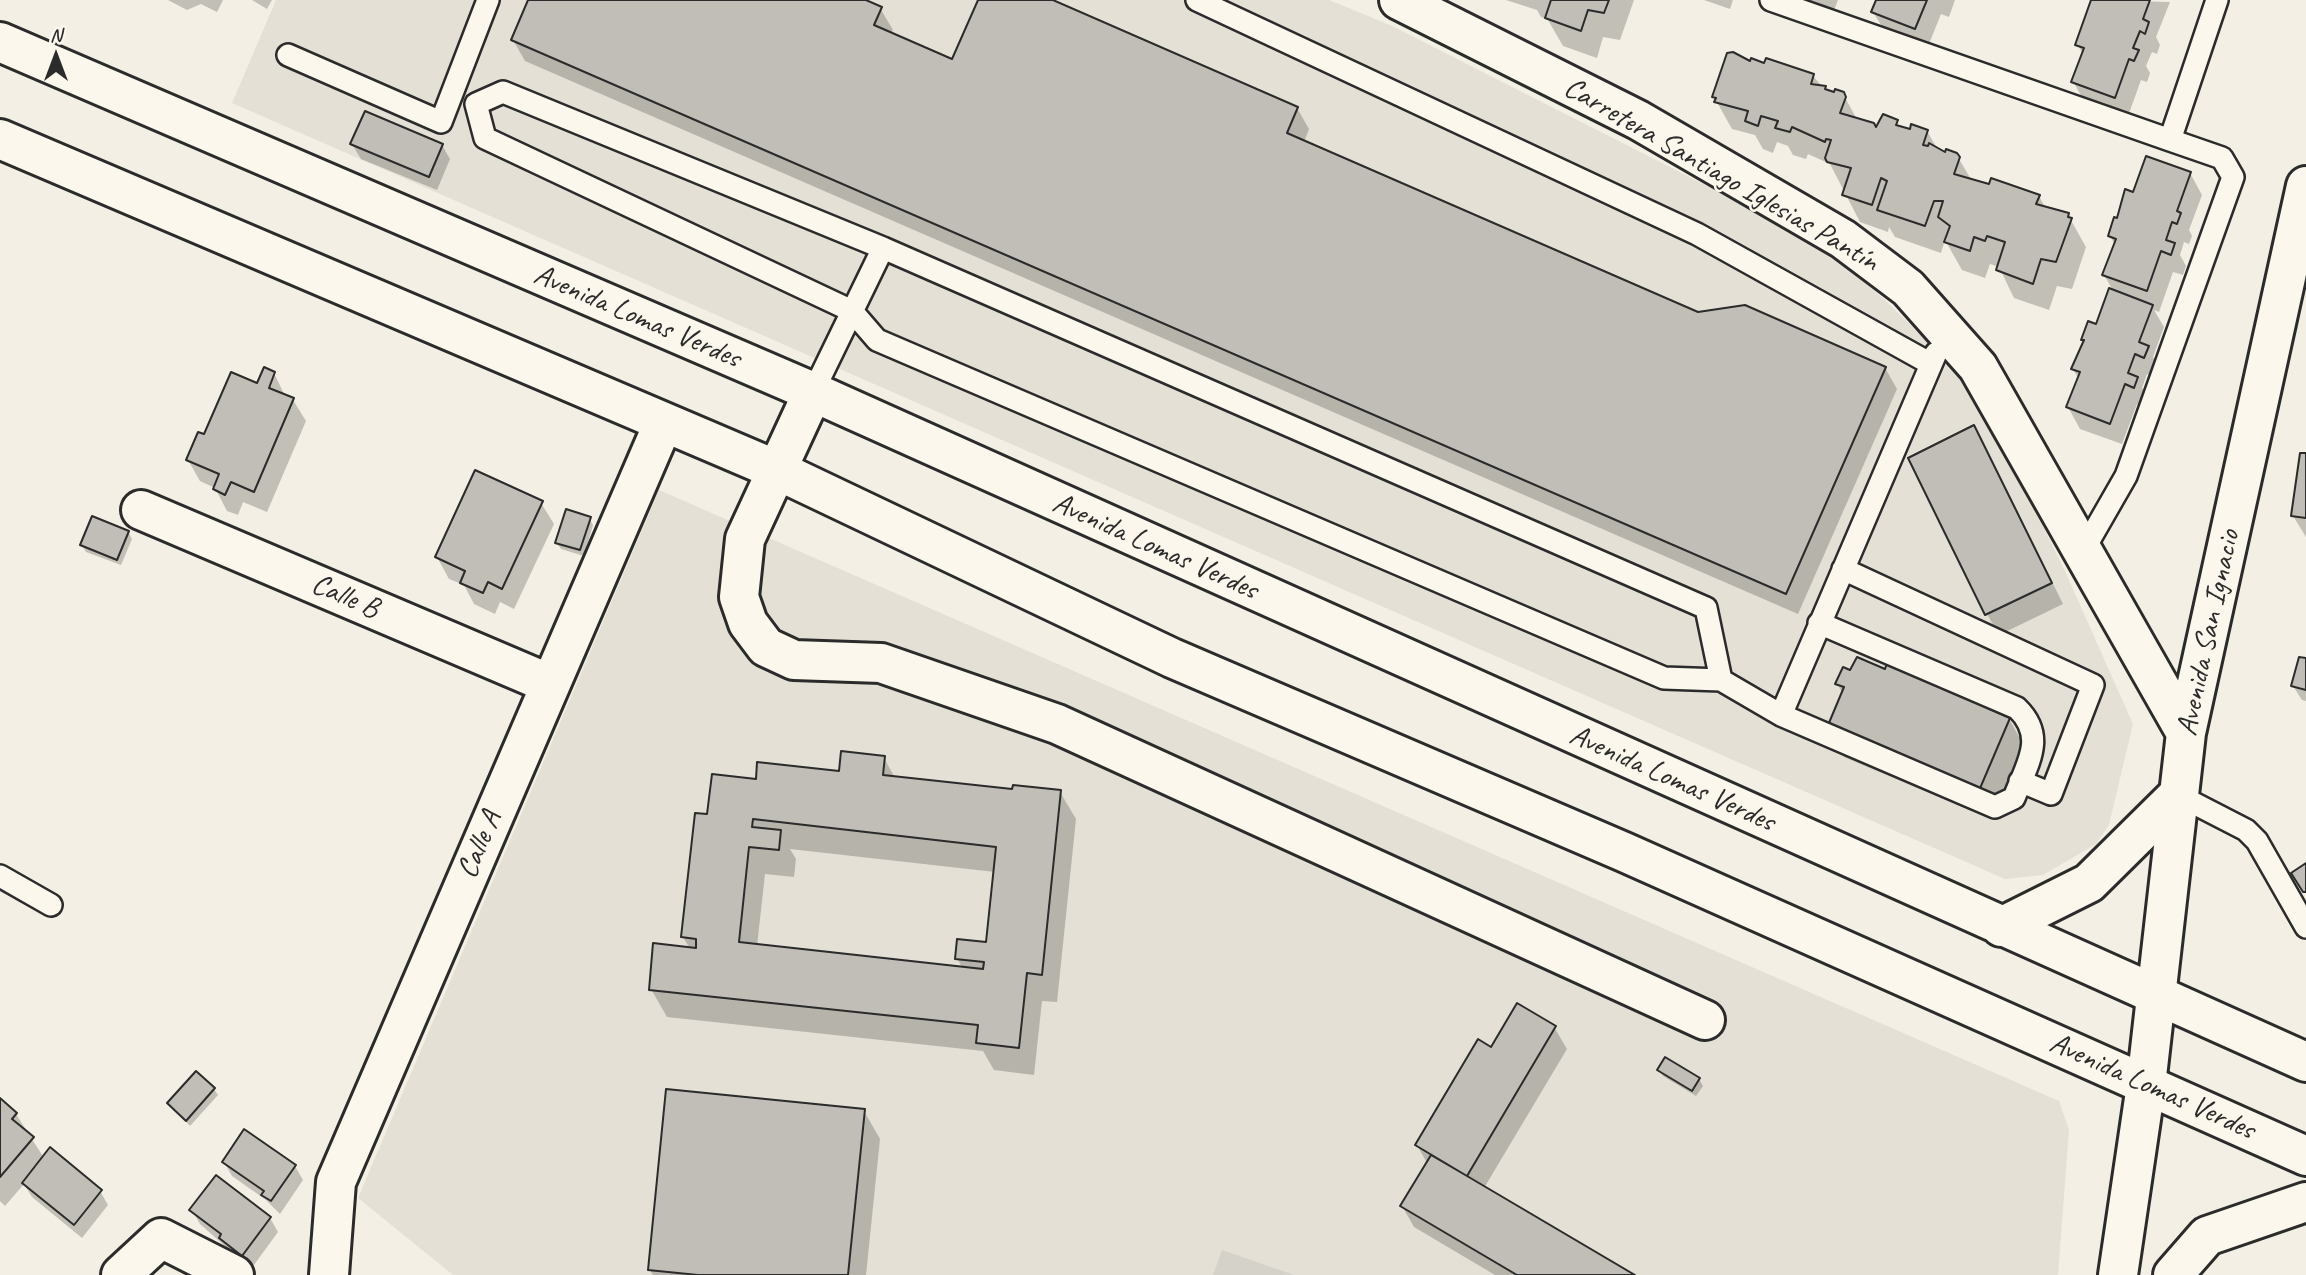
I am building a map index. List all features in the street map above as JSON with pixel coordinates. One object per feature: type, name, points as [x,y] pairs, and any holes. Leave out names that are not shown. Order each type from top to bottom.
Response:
[{"type":"main road","name":"Carretera Santiago Iglesias Pantín","points":[[1399,0],[1638,120],[1843,239],[1908,288],[1938,347],[1978,367],[2186,733]]},
{"type":"main road","name":"Avenida Lomas Verdes","points":[[0,42],[813,393],[2306,1062]]},
{"type":"main road","name":"Avenida Lomas Verdes","points":[[0,139],[663,424],[779,471],[1172,658],[1624,852],[2306,1156]]},
{"type":"main road","name":"Avenida San Ignacio","points":[[2118,1275],[2146,1085],[2186,733],[2306,186]]},
{"type":"main road","points":[[813,393],[745,540],[739,597],[748,623],[766,647],[794,660],[881,663],[1057,724],[1705,1020]]},
{"type":"main road","name":"Calle A","points":[[329,1275],[335,1182],[663,424]]},
{"type":"main road","name":"Calle B","points":[[141,510],[550,684]]},
{"type":"main road","points":[[2001,927],[2089,883],[2178,795]]},
{"type":"main road","points":[[2173,1275],[2207,1237],[2306,1202]]},
{"type":"main road","points":[[121,1275],[162,1238],[234,1275]]},
{"type":"lane","points":[[288,55],[440,122],[488,0]]},
{"type":"lane","points":[[1197,0],[1938,347],[1781,715]]},
{"type":"lane","points":[[1771,0],[2222,158],[2233,177],[2126,475],[2083,551]]},
{"type":"lane","points":[[2170,140],[2217,0]]},
{"type":"lane","points":[[451,95],[476,104],[503,92],[883,248],[1706,608],[1721,680]]},
{"type":"lane","points":[[476,104],[485,138],[852,311],[877,340],[1664,678],[1721,680],[1781,715],[1995,807],[2014,798],[2035,740],[2029,720],[2017,708],[1819,623]]},
{"type":"lane","points":[[813,393],[883,248]]},
{"type":"lane","points":[[1843,569],[2093,685],[2050,794],[2020,781]]},
{"type":"lane","points":[[2178,795],[2246,830],[2257,841],[2306,927]]},
{"type":"lane","points":[[0,876],[51,905]]},
{"type":"shaded area","points":[[276,0],[1329,0],[1390,25],[1733,199],[1838,260],[1884,299],[1950,364],[1975,394],[2003,445],[2065,571],[2133,724],[2109,825],[2096,844],[2043,875],[2005,879],[232,103]]},
{"type":"shaded area","points":[[659,490],[2059,1101],[2069,1130],[2058,1275],[453,1275],[358,1198]]},
{"type":"shaded area","points":[[1222,1250],[1294,1275],[1213,1275]]},
{"type":"building","points":[[528,0],[866,0],[882,7],[874,25],[952,59],[978,0],[1053,0],[1298,107],[1287,133],[1698,312],[1745,305],[1886,367],[1786,594],[511,40]]},
{"type":"building","points":[[1551,0],[1609,0],[1604,13],[1588,10],[1581,31],[1545,18]]},
{"type":"building","points":[[1876,0],[1927,0],[1915,29],[1871,12]]},
{"type":"building","points":[[2091,0],[2150,0],[2143,19],[2149,22],[2145,34],[2140,31],[2133,48],[2139,50],[2134,61],[2129,59],[2115,98],[2071,82],[2084,48],[2075,45]]},
{"type":"building","points":[[1733,52],[1750,61],[1751,58],[1764,63],[1766,58],[1814,74],[1811,84],[1826,86],[1825,89],[1834,92],[1835,89],[1844,92],[1846,97],[1840,113],[1874,123],[1876,127],[1883,114],[1898,120],[1896,125],[1910,129],[1911,124],[1928,130],[1923,145],[1928,146],[1929,143],[1945,152],[1946,149],[1957,153],[1960,157],[1954,174],[1989,184],[1991,178],[2040,195],[2036,204],[2069,213],[2068,217],[2072,218],[2056,262],[2041,259],[2033,284],[1996,270],[2005,242],[1987,236],[1985,241],[1974,237],[1970,251],[1944,242],[1950,226],[1938,217],[1943,201],[1934,201],[1925,226],[1877,210],[1887,181],[1881,178],[1872,205],[1842,195],[1851,168],[1827,162],[1825,158],[1831,140],[1826,139],[1825,142],[1792,127],[1790,132],[1775,128],[1778,121],[1761,116],[1758,126],[1745,121],[1748,111],[1714,102],[1716,98],[1712,97],[1727,53]]},
{"type":"building","points":[[365,111],[443,144],[429,177],[350,144]]},
{"type":"building","points":[[2146,156],[2191,172],[2177,211],[2181,213],[2177,224],[2172,222],[2166,240],[2175,243],[2171,255],[2161,251],[2147,291],[2102,275],[2116,239],[2108,236],[2114,217],[2117,218],[2125,189],[2133,192]]},
{"type":"building","points":[[2109,288],[2153,305],[2139,342],[2149,346],[2144,358],[2135,354],[2128,373],[2138,377],[2134,388],[2125,384],[2110,424],[2066,407],[2080,372],[2071,369],[2084,340],[2081,340],[2088,321],[2096,324]]},
{"type":"building","points":[[264,367],[275,372],[269,388],[294,398],[254,492],[231,482],[225,495],[213,489],[219,474],[186,460],[198,432],[204,434],[231,372],[257,383]]},
{"type":"building","points":[[1974,425],[2052,583],[1985,615],[1908,458]]},
{"type":"building","points":[[2300,453],[2306,453],[2306,518],[2291,516]]},
{"type":"building","points":[[475,470],[543,501],[502,589],[488,582],[483,593],[460,583],[465,571],[435,557]]},
{"type":"building","points":[[566,509],[591,517],[580,550],[555,543]]},
{"type":"building","points":[[92,516],[129,531],[117,560],[80,545]]},
{"type":"building","points":[[1857,657],[1885,669],[1888,660],[1972,695],[1970,700],[2010,718],[1978,793],[1826,730],[1844,687],[1835,684],[1843,667],[1850,670]]},
{"type":"building","points":[[2299,657],[2306,658],[2306,690],[2291,686]]},
{"type":"building","points":[[841,751],[885,756],[883,775],[1012,789],[1013,785],[1061,790],[1042,975],[1027,973],[1019,1048],[976,1043],[978,1025],[649,990],[653,943],[696,948],[696,939],[681,937],[695,813],[707,814],[712,774],[756,779],[757,762],[839,771]],"holes":[[[753,819],[996,847],[986,942],[957,939],[955,959],[984,962],[983,969],[739,942],[749,847],[779,850],[781,830],[752,827]]]},
{"type":"building","points":[[2306,863],[2306,892],[2303,892],[2291,873]]},
{"type":"building","points":[[1517,1003],[1556,1026],[1467,1176],[1415,1145],[1478,1039],[1491,1047]]},
{"type":"building","points":[[1665,1057],[1700,1078],[1692,1091],[1657,1070]]},
{"type":"building","points":[[196,1071],[215,1088],[186,1121],[167,1103]]},
{"type":"building","points":[[666,1089],[865,1109],[848,1275],[698,1275],[648,1270]]},
{"type":"building","points":[[0,1098],[17,1113],[12,1119],[34,1137],[0,1177]]},
{"type":"building","points":[[244,1129],[296,1165],[271,1201],[261,1195],[264,1191],[222,1162]]},
{"type":"building","points":[[50,1147],[102,1190],[74,1225],[22,1183]]},
{"type":"building","points":[[1431,1155],[1635,1275],[1517,1275],[1400,1206]]},
{"type":"building","points":[[216,1175],[271,1217],[242,1256],[219,1238],[221,1234],[189,1210]]}]
